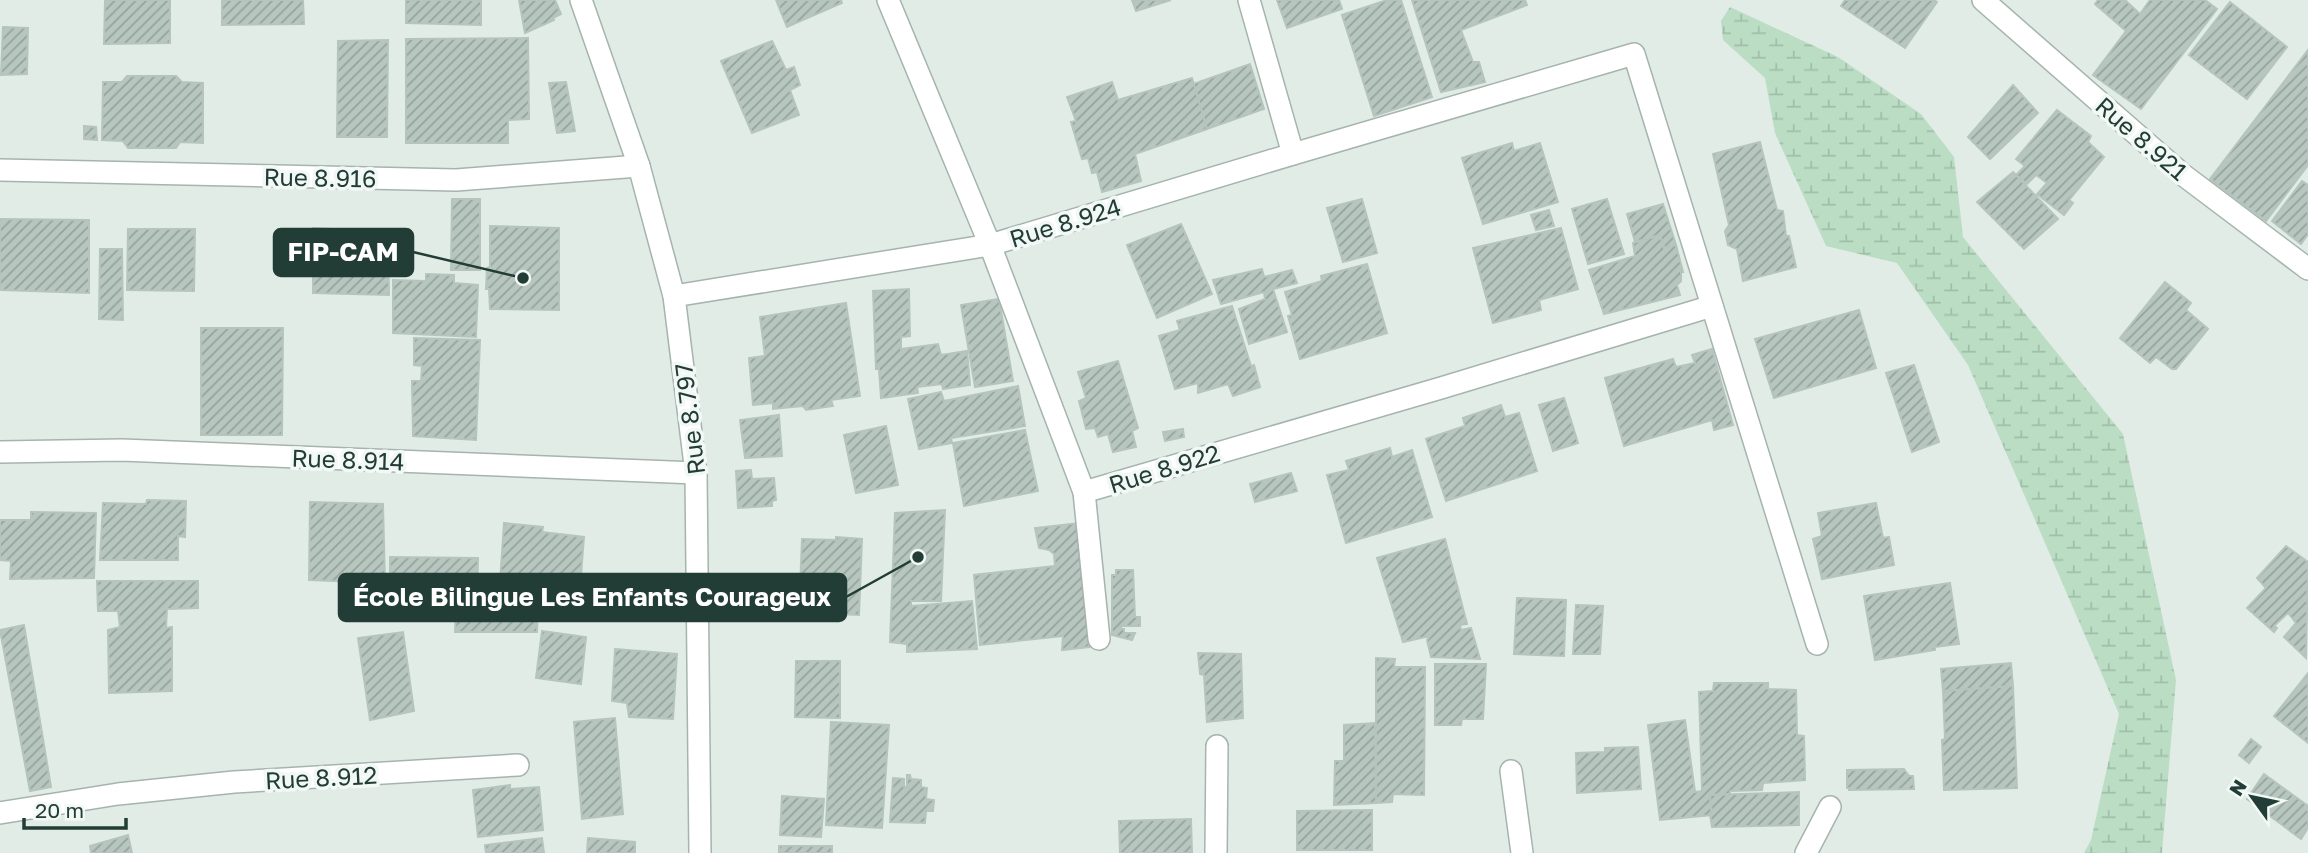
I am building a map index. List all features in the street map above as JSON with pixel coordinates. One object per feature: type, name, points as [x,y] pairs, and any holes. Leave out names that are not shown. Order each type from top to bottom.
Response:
[{"type":"street","name":"Rue 8.797","points":[[581,0],[639,166],[674,296],[696,473],[700,853]]},
{"type":"street","name":"Rue 8.922","points":[[888,0],[990,245],[1084,492],[1712,306]]},
{"type":"street","points":[[1249,0],[1293,154]]},
{"type":"street","name":"Rue 8.921","points":[[1983,0],[2182,174],[2308,269]]},
{"type":"street","name":"Rue 8.924","points":[[674,296],[990,245],[1634,54],[1712,306]]},
{"type":"street","name":"Rue 8.916","points":[[0,170],[456,180],[639,166]]},
{"type":"street","points":[[1712,306],[1817,644]]},
{"type":"street","name":"Rue 8.914","points":[[0,452],[122,450],[696,473]]},
{"type":"street","points":[[1084,492],[1099,639]]},
{"type":"street","points":[[1216,853],[1217,747]]},
{"type":"street","name":"Rue 8.912","points":[[0,813],[118,794],[234,782],[519,765]]},
{"type":"street","points":[[1511,771],[1522,853]]},
{"type":"street","points":[[1806,853],[1830,807]]},
{"type":"green space","points":[[1730,7],[1838,57],[1921,114],[1954,157],[1963,237],[2123,434],[2176,680],[2162,853],[2084,853],[2091,840],[2119,714],[1968,365],[1897,263],[1826,246],[1775,133],[1765,78],[1723,40],[1721,21]]},
{"type":"building","points":[[105,0],[170,0],[170,43],[104,44]]},
{"type":"building","points":[[222,0],[303,0],[304,24],[222,25]]},
{"type":"building","points":[[406,0],[481,0],[481,25],[406,23]]},
{"type":"building","points":[[519,0],[555,0],[561,14],[525,33]]},
{"type":"building","points":[[776,0],[841,0],[842,3],[787,27]]},
{"type":"building","points":[[1132,0],[1171,0],[1136,11]]},
{"type":"building","points":[[1277,0],[1339,0],[1342,9],[1287,28]]},
{"type":"building","points":[[1387,0],[1401,0],[1432,97],[1374,116],[1342,15]]},
{"type":"building","points":[[1412,0],[1525,0],[1527,5],[1461,30],[1473,62],[1479,62],[1485,82],[1441,92]]},
{"type":"building","points":[[1845,0],[1937,2],[1905,48],[1841,6]]},
{"type":"building","points":[[2098,0],[2125,0],[2140,14],[2150,0],[2205,0],[2217,9],[2141,109],[2093,75],[2126,31],[2095,4]]},
{"type":"building","points":[[2230,2],[2287,47],[2247,99],[2189,55]]},
{"type":"building","points":[[3,27],[28,28],[27,74],[1,75]]},
{"type":"building","points":[[528,38],[529,119],[508,120],[508,143],[406,143],[406,39]]},
{"type":"building","points":[[388,40],[387,137],[337,137],[338,41]]},
{"type":"building","points":[[772,41],[786,70],[794,67],[800,85],[790,90],[799,115],[752,133],[721,61]]},
{"type":"building","points":[[2308,50],[2308,165],[2266,221],[2210,179]]},
{"type":"building","points":[[1250,64],[1264,109],[1207,129],[1193,84]]},
{"type":"building","points":[[127,76],[176,76],[182,82],[203,83],[203,143],[180,142],[176,148],[128,148],[123,141],[102,140],[103,82],[122,82]]},
{"type":"building","points":[[1192,78],[1207,129],[1135,154],[1141,181],[1102,192],[1097,172],[1092,173],[1088,158],[1082,159],[1071,122],[1076,121],[1067,97],[1112,82],[1118,100]]},
{"type":"building","points":[[566,82],[575,131],[557,133],[549,83]]},
{"type":"building","points":[[2013,85],[2038,113],[1990,159],[1968,137]]},
{"type":"building","points":[[2057,110],[2091,136],[2088,142],[2104,157],[2069,200],[2073,203],[2064,215],[2037,194],[2047,183],[2036,175],[2027,184],[2016,175],[2025,166],[2016,159]]},
{"type":"building","points":[[84,126],[96,127],[97,140],[84,139]]},
{"type":"building","points":[[1760,142],[1777,210],[1783,211],[1786,236],[1789,236],[1796,267],[1743,281],[1737,249],[1728,245],[1725,231],[1729,225],[1713,154]]},
{"type":"building","points":[[1512,143],[1514,151],[1540,143],[1558,202],[1483,224],[1462,158]]},
{"type":"building","points":[[2013,172],[2058,219],[2024,249],[1977,202]]},
{"type":"building","points":[[2302,181],[2308,185],[2308,234],[2301,244],[2272,221]]},
{"type":"building","points":[[452,199],[480,199],[480,270],[451,270]]},
{"type":"building","points":[[1362,199],[1377,253],[1343,262],[1327,208]]},
{"type":"building","points":[[1607,199],[1624,254],[1588,264],[1572,209]]},
{"type":"building","points":[[1663,204],[1676,245],[1664,248],[1660,235],[1635,242],[1627,214]]},
{"type":"building","points":[[1549,210],[1554,226],[1536,230],[1531,215]]},
{"type":"building","points":[[0,219],[89,220],[89,293],[0,290]]},
{"type":"building","points":[[1181,224],[1212,294],[1157,318],[1127,245]]},
{"type":"building","points":[[490,226],[559,228],[559,310],[490,309],[489,289],[486,289],[487,268],[490,267]]},
{"type":"building","points":[[313,228],[388,232],[389,295],[313,293]]},
{"type":"building","points":[[1561,228],[1578,289],[1539,300],[1541,310],[1493,323],[1473,248]]},
{"type":"building","points":[[128,229],[195,229],[194,291],[127,290]]},
{"type":"building","points":[[1660,235],[1664,248],[1676,245],[1683,272],[1677,285],[1680,295],[1604,314],[1589,270],[1635,256],[1633,243]]},
{"type":"building","points":[[100,249],[122,249],[123,320],[99,319]]},
{"type":"building","points":[[1367,264],[1387,333],[1300,359],[1288,316],[1292,315],[1285,292],[1322,281],[1321,276]]},
{"type":"building","points":[[1262,269],[1264,277],[1292,270],[1297,283],[1273,289],[1287,332],[1249,344],[1239,309],[1265,299],[1264,292],[1221,304],[1213,280]]},
{"type":"building","points":[[426,274],[454,275],[454,283],[478,285],[476,337],[393,333],[393,280],[426,281]]},
{"type":"building","points":[[2165,282],[2191,303],[2186,310],[2208,329],[2176,369],[2156,357],[2150,363],[2120,338]]},
{"type":"building","points":[[909,289],[910,336],[901,337],[901,349],[938,344],[941,355],[967,351],[970,385],[943,389],[942,384],[917,387],[918,393],[881,398],[879,369],[876,369],[873,291]]},
{"type":"building","points":[[999,299],[1013,381],[975,387],[961,305]]},
{"type":"building","points":[[846,303],[860,396],[831,400],[833,406],[806,410],[803,406],[773,409],[773,403],[753,405],[749,358],[765,356],[760,317]]},
{"type":"building","points":[[1232,306],[1260,387],[1233,396],[1228,384],[1198,393],[1198,383],[1175,389],[1159,336],[1180,330],[1177,321]]},
{"type":"building","points":[[1859,310],[1876,368],[1774,398],[1755,339]]},
{"type":"building","points":[[201,328],[283,328],[282,435],[201,435]]},
{"type":"building","points":[[414,338],[480,340],[476,440],[413,436],[412,381],[421,381],[422,366],[414,365]]},
{"type":"building","points":[[1712,349],[1733,425],[1714,430],[1712,420],[1624,446],[1605,378],[1673,359],[1676,367],[1695,363],[1692,355]]},
{"type":"building","points":[[1118,361],[1138,428],[1132,431],[1136,447],[1113,452],[1108,434],[1098,437],[1095,428],[1086,429],[1079,401],[1086,398],[1078,372]]},
{"type":"building","points":[[1914,365],[1939,442],[1912,452],[1886,373]]},
{"type":"building","points":[[1018,386],[1025,426],[951,438],[952,443],[919,449],[908,399],[941,392],[944,401]]},
{"type":"building","points":[[1564,398],[1578,443],[1553,451],[1539,405]]},
{"type":"building","points":[[1501,405],[1505,417],[1519,413],[1537,471],[1446,501],[1426,439],[1465,426],[1463,418]]},
{"type":"building","points":[[779,415],[782,456],[745,458],[740,420]]},
{"type":"building","points":[[886,426],[898,485],[856,493],[844,435]]},
{"type":"building","points":[[1183,429],[1184,437],[1165,441],[1163,432]]},
{"type":"building","points":[[1025,430],[1038,491],[964,506],[953,443]]},
{"type":"building","points":[[1390,448],[1392,457],[1412,450],[1432,517],[1346,543],[1327,475],[1349,470],[1346,461]]},
{"type":"building","points":[[751,470],[752,479],[774,478],[776,500],[772,501],[772,506],[738,508],[736,471]]},
{"type":"building","points":[[1291,473],[1297,491],[1255,502],[1250,484]]},
{"type":"building","points":[[147,500],[186,501],[185,537],[178,536],[178,560],[100,560],[103,503],[146,504]]},
{"type":"building","points":[[310,502],[383,504],[385,583],[309,580]]},
{"type":"building","points":[[1876,503],[1883,538],[1889,537],[1894,565],[1822,579],[1813,539],[1822,536],[1818,513]]},
{"type":"building","points":[[945,510],[941,601],[911,601],[911,606],[972,601],[977,649],[907,652],[907,644],[890,642],[895,513]]},
{"type":"building","points":[[31,512],[96,513],[94,578],[10,579],[11,561],[0,560],[0,520],[31,520]]},
{"type":"building","points":[[504,523],[543,527],[542,532],[584,537],[581,575],[572,575],[570,605],[538,602],[537,632],[455,632],[456,609],[390,608],[390,557],[478,558],[477,610],[480,610],[482,581],[495,582],[494,611],[498,611]]},
{"type":"building","points":[[1079,523],[1089,647],[1062,650],[1063,636],[980,645],[974,575],[1055,566],[1054,554],[1039,548],[1035,528]]},
{"type":"building","points":[[836,537],[862,539],[859,615],[799,612],[802,539],[836,540]]},
{"type":"building","points":[[1445,539],[1467,624],[1460,625],[1461,630],[1471,628],[1480,659],[1431,657],[1427,640],[1430,636],[1403,642],[1377,558]]},
{"type":"building","points":[[2286,546],[2308,562],[2306,658],[2284,637],[2296,623],[2288,613],[2274,626],[2277,628],[2274,632],[2247,608],[2266,588],[2257,578]]},
{"type":"building","points":[[1116,570],[1133,570],[1135,617],[1140,617],[1140,626],[1121,626],[1124,633],[1135,633],[1132,640],[1112,635],[1112,575],[1116,575]]},
{"type":"building","points":[[97,581],[198,581],[198,608],[167,609],[166,628],[172,627],[172,691],[109,693],[108,630],[120,627],[118,611],[98,611]]},
{"type":"building","points":[[1950,583],[1959,644],[1875,660],[1864,596]]},
{"type":"building","points":[[1517,598],[1566,600],[1564,656],[1514,654]]},
{"type":"building","points":[[1576,605],[1603,606],[1600,654],[1573,654]]},
{"type":"building","points":[[24,625],[51,787],[30,791],[0,630]]},
{"type":"building","points":[[542,631],[586,637],[581,684],[536,678]]},
{"type":"building","points":[[403,632],[414,711],[370,720],[358,638]]},
{"type":"building","points":[[615,649],[677,654],[673,719],[629,717],[627,703],[612,701]]},
{"type":"building","points":[[1198,653],[1241,654],[1243,718],[1207,722],[1204,675],[1200,674]]},
{"type":"building","points":[[1376,658],[1395,659],[1394,667],[1425,667],[1424,795],[1393,794],[1392,802],[1376,803]]},
{"type":"building","points":[[796,661],[840,661],[840,718],[795,717]]},
{"type":"building","points":[[2011,663],[2013,686],[1943,691],[1941,669]]},
{"type":"building","points":[[1435,664],[1486,664],[1483,719],[1462,719],[1461,725],[1435,725]]},
{"type":"building","points":[[2308,673],[2308,743],[2274,716]]},
{"type":"building","points":[[1714,683],[1768,683],[1768,689],[1796,690],[1797,735],[1804,736],[1805,780],[1763,783],[1762,790],[1710,795],[1712,815],[1660,820],[1648,725],[1685,720],[1695,792],[1702,791],[1699,692],[1713,691]]},
{"type":"building","points":[[2013,686],[2017,788],[1944,790],[1943,691]]},
{"type":"building","points":[[615,718],[623,814],[582,819],[574,722]]},
{"type":"building","points":[[831,722],[889,725],[882,828],[826,825]]},
{"type":"building","points":[[1375,723],[1376,803],[1334,805],[1335,761],[1344,761],[1344,725]]},
{"type":"building","points":[[2251,739],[2261,747],[2249,763],[2239,755]]},
{"type":"building","points":[[1638,747],[1641,789],[1577,793],[1576,753],[1605,752],[1605,748]]},
{"type":"building","points":[[1904,769],[1909,776],[1913,776],[1914,789],[1847,788],[1847,770]]},
{"type":"building","points":[[2264,774],[2308,806],[2308,828],[2301,839],[2247,799]]},
{"type":"building","points":[[907,775],[910,775],[911,779],[921,780],[921,787],[927,788],[926,799],[934,800],[933,811],[926,811],[925,823],[890,822],[893,778],[904,779],[904,787],[907,787]]},
{"type":"building","points":[[510,785],[510,789],[539,787],[543,830],[478,837],[473,790]]},
{"type":"building","points":[[1799,792],[1799,825],[1712,827],[1710,795]]},
{"type":"building","points":[[782,796],[824,799],[821,837],[780,835]]},
{"type":"building","points":[[1372,810],[1372,850],[1297,850],[1297,811]]},
{"type":"building","points":[[1191,819],[1192,853],[1120,853],[1119,821]]},
{"type":"building","points":[[128,835],[132,853],[91,853],[90,846]]},
{"type":"building","points":[[542,838],[544,853],[486,853],[485,845]]},
{"type":"building","points":[[588,838],[635,842],[635,853],[587,853]]},
{"type":"building","points":[[779,846],[832,846],[832,853],[779,853]]},
{"type":"place","name":"FIP-CAM","points":[[523,278]]},
{"type":"place","name":"École Bilingue Les Enfants Courageux","points":[[918,557]]}]
